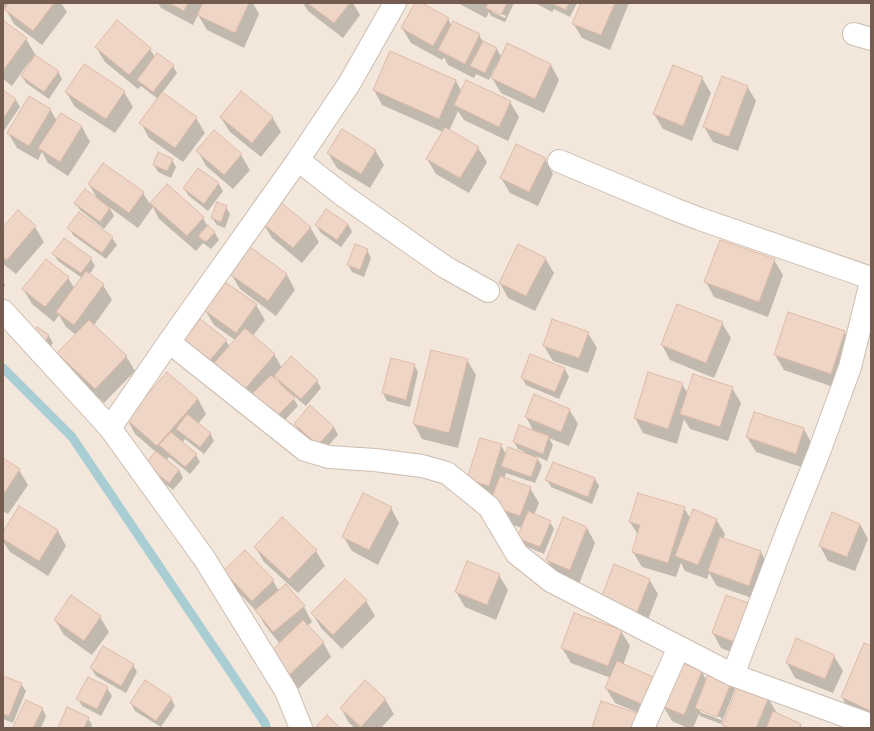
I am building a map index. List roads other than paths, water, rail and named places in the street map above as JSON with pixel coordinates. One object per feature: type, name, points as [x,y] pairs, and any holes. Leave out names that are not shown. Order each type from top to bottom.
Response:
[{"type":"street","points":[[110,428],[298,160],[349,84],[395,3]]},
{"type":"street","points":[[298,160],[344,196],[445,267],[488,291]]},
{"type":"street","points":[[559,161],[700,219],[871,278]]},
{"type":"street","points":[[733,675],[819,452],[850,367],[871,282]]},
{"type":"street","points":[[3,311],[110,428],[204,558],[286,691],[301,728]]},
{"type":"street","points":[[169,342],[305,450],[329,457],[375,460],[422,466],[447,473],[489,507],[517,554],[551,581],[733,675],[871,725]]},
{"type":"street","points":[[643,728],[679,647]]},
{"type":"waterway","points":[[3,368],[72,437],[265,723],[266,728]]}]
